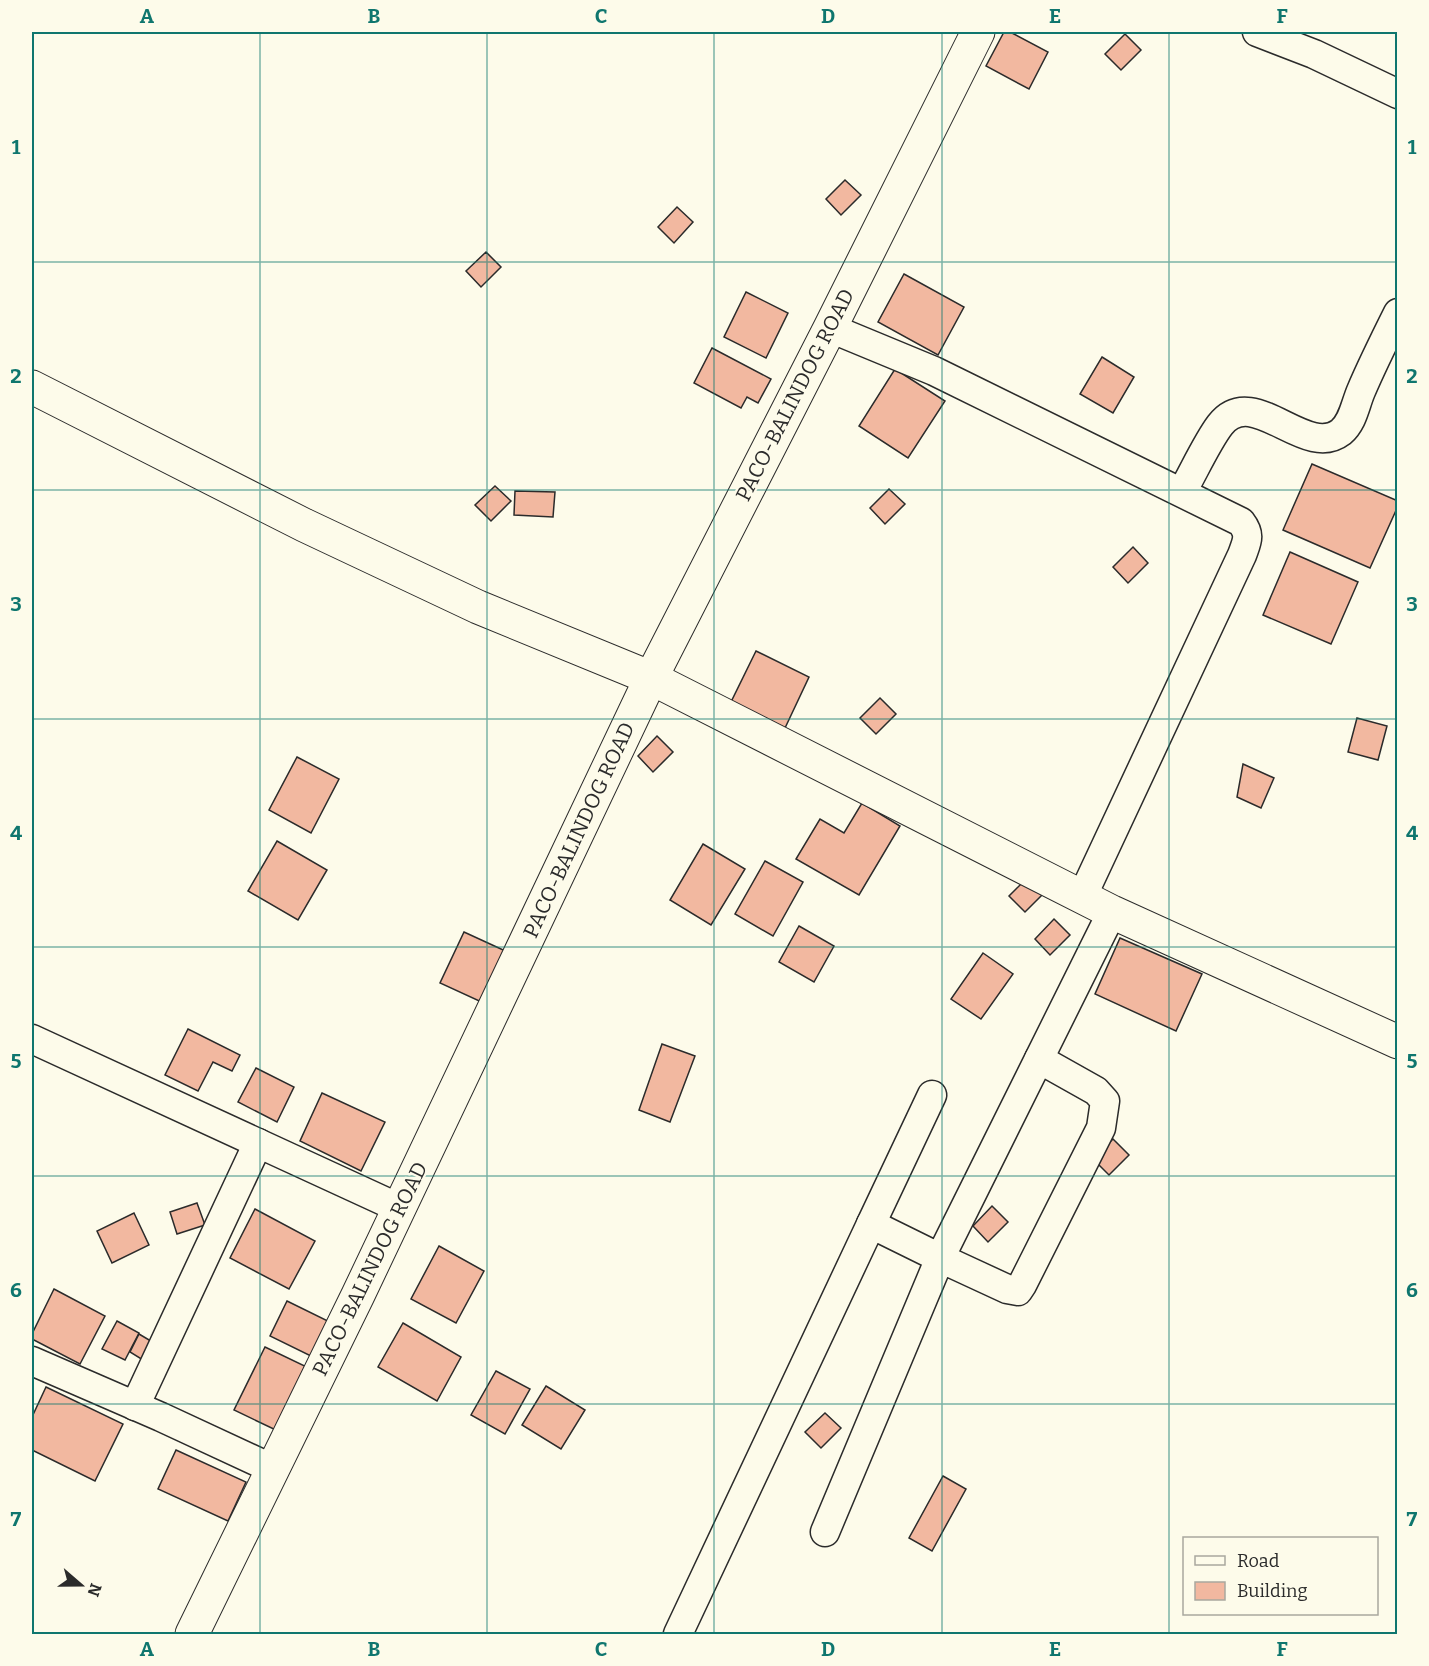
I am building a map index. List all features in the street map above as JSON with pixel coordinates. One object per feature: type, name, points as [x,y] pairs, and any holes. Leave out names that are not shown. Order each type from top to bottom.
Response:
[{"type":"street","name":"PACO-BALINDOG ROAD","points":[[192,1635],[399,1208],[651,678],[978,32]]},
{"type":"street","points":[[1257,32],[1314,54],[1398,94]]},
{"type":"street","points":[[1182,492],[1220,424],[1232,414],[1245,411],[1258,414],[1313,437],[1332,438],[1344,430],[1398,313]]},
{"type":"street","points":[[830,328],[934,371],[1182,492],[1241,522],[1247,530],[1247,539],[1082,897]]},
{"type":"street","points":[[32,387],[304,525],[478,607],[651,678],[1082,897],[1398,1042]]},
{"type":"street","points":[[825,1532],[940,1258],[1113,912]]},
{"type":"street","points":[[32,1039],[399,1208]]},
{"type":"street","points":[[872,1224],[940,1258],[1018,1291],[1101,1128],[1105,1101],[1096,1091],[1039,1059]]},
{"type":"street","points":[[678,1635],[932,1095]]},
{"type":"street","points":[[135,1406],[258,1143]]},
{"type":"street","points":[[32,1361],[273,1469]]},
{"type":"building","points":[[1004,32],[1010,32],[1048,52],[1029,89],[986,66]]},
{"type":"building","points":[[1125,34],[1141,50],[1121,70],[1105,54]]},
{"type":"building","points":[[845,180],[861,195],[841,215],[826,199]]},
{"type":"building","points":[[677,207],[693,222],[674,243],[658,227]]},
{"type":"building","points":[[486,252],[501,267],[481,287],[466,271]]},
{"type":"building","points":[[904,274],[964,307],[938,355],[878,322]]},
{"type":"building","points":[[746,292],[788,313],[766,358],[724,337]]},
{"type":"building","points":[[712,348],[771,379],[758,403],[747,397],[741,408],[694,383]]},
{"type":"building","points":[[1102,357],[1134,377],[1113,413],[1080,394]]},
{"type":"building","points":[[895,369],[945,401],[908,458],[859,426]]},
{"type":"building","points":[[1312,464],[1398,501],[1398,506],[1370,568],[1283,530]]},
{"type":"building","points":[[495,486],[511,501],[491,521],[475,505]]},
{"type":"building","points":[[889,489],[905,504],[885,524],[870,508]]},
{"type":"building","points":[[515,491],[555,492],[553,517],[514,515]]},
{"type":"building","points":[[1133,547],[1148,563],[1128,583],[1113,567]]},
{"type":"building","points":[[1290,552],[1358,582],[1331,644],[1263,615]]},
{"type":"building","points":[[756,651],[809,677],[785,728],[731,702]]},
{"type":"building","points":[[880,698],[896,714],[876,734],[860,718]]},
{"type":"building","points":[[1357,718],[1387,726],[1378,760],[1348,752]]},
{"type":"building","points":[[657,736],[673,752],[653,772],[638,756]]},
{"type":"building","points":[[297,757],[339,779],[311,833],[269,810]]},
{"type":"building","points":[[1243,764],[1274,778],[1261,808],[1237,797]]},
{"type":"building","points":[[862,803],[900,826],[859,895],[796,859],[820,819],[844,833]]},
{"type":"building","points":[[277,841],[327,870],[298,920],[248,891]]},
{"type":"building","points":[[703,844],[745,869],[711,925],[670,900]]},
{"type":"building","points":[[765,861],[803,882],[773,936],[735,914]]},
{"type":"building","points":[[1029,876],[1045,892],[1025,912],[1009,896]]},
{"type":"building","points":[[1054,919],[1070,935],[1050,955],[1035,939]]},
{"type":"building","points":[[799,926],[834,946],[814,982],[779,962]]},
{"type":"building","points":[[464,932],[512,954],[488,1005],[440,983]]},
{"type":"building","points":[[1120,938],[1202,974],[1176,1031],[1095,994]]},
{"type":"building","points":[[983,953],[1013,974],[981,1019],[951,999]]},
{"type":"building","points":[[188,1029],[240,1055],[232,1071],[213,1062],[198,1091],[165,1075]]},
{"type":"building","points":[[662,1044],[695,1056],[670,1122],[639,1110]]},
{"type":"building","points":[[256,1068],[294,1087],[277,1122],[238,1102]]},
{"type":"building","points":[[322,1093],[385,1122],[361,1171],[300,1141]]},
{"type":"building","points":[[1113,1139],[1129,1155],[1109,1175],[1093,1159]]},
{"type":"building","points":[[197,1203],[205,1225],[177,1234],[170,1212]]},
{"type":"building","points":[[992,1206],[1008,1222],[988,1242],[973,1226]]},
{"type":"building","points":[[255,1209],[315,1241],[289,1289],[230,1258]]},
{"type":"building","points":[[134,1213],[149,1245],[112,1263],[97,1231]]},
{"type":"building","points":[[439,1246],[484,1271],[456,1323],[411,1299]]},
{"type":"building","points":[[54,1289],[105,1316],[80,1364],[32,1339],[32,1334]]},
{"type":"building","points":[[287,1301],[336,1325],[319,1360],[270,1336]]},
{"type":"building","points":[[117,1321],[139,1333],[125,1360],[102,1349]]},
{"type":"building","points":[[403,1323],[461,1357],[437,1401],[378,1367]]},
{"type":"building","points":[[139,1334],[161,1347],[151,1365],[130,1352]]},
{"type":"building","points":[[265,1347],[311,1369],[280,1432],[234,1410]]},
{"type":"building","points":[[496,1371],[530,1389],[505,1434],[471,1415]]},
{"type":"building","points":[[546,1386],[585,1410],[561,1449],[522,1425]]},
{"type":"building","points":[[46,1387],[123,1424],[95,1481],[32,1450],[32,1417]]},
{"type":"building","points":[[825,1413],[841,1428],[821,1448],[805,1432]]},
{"type":"building","points":[[176,1450],[246,1482],[228,1521],[158,1489]]},
{"type":"building","points":[[943,1476],[966,1489],[932,1551],[909,1538]]}]
